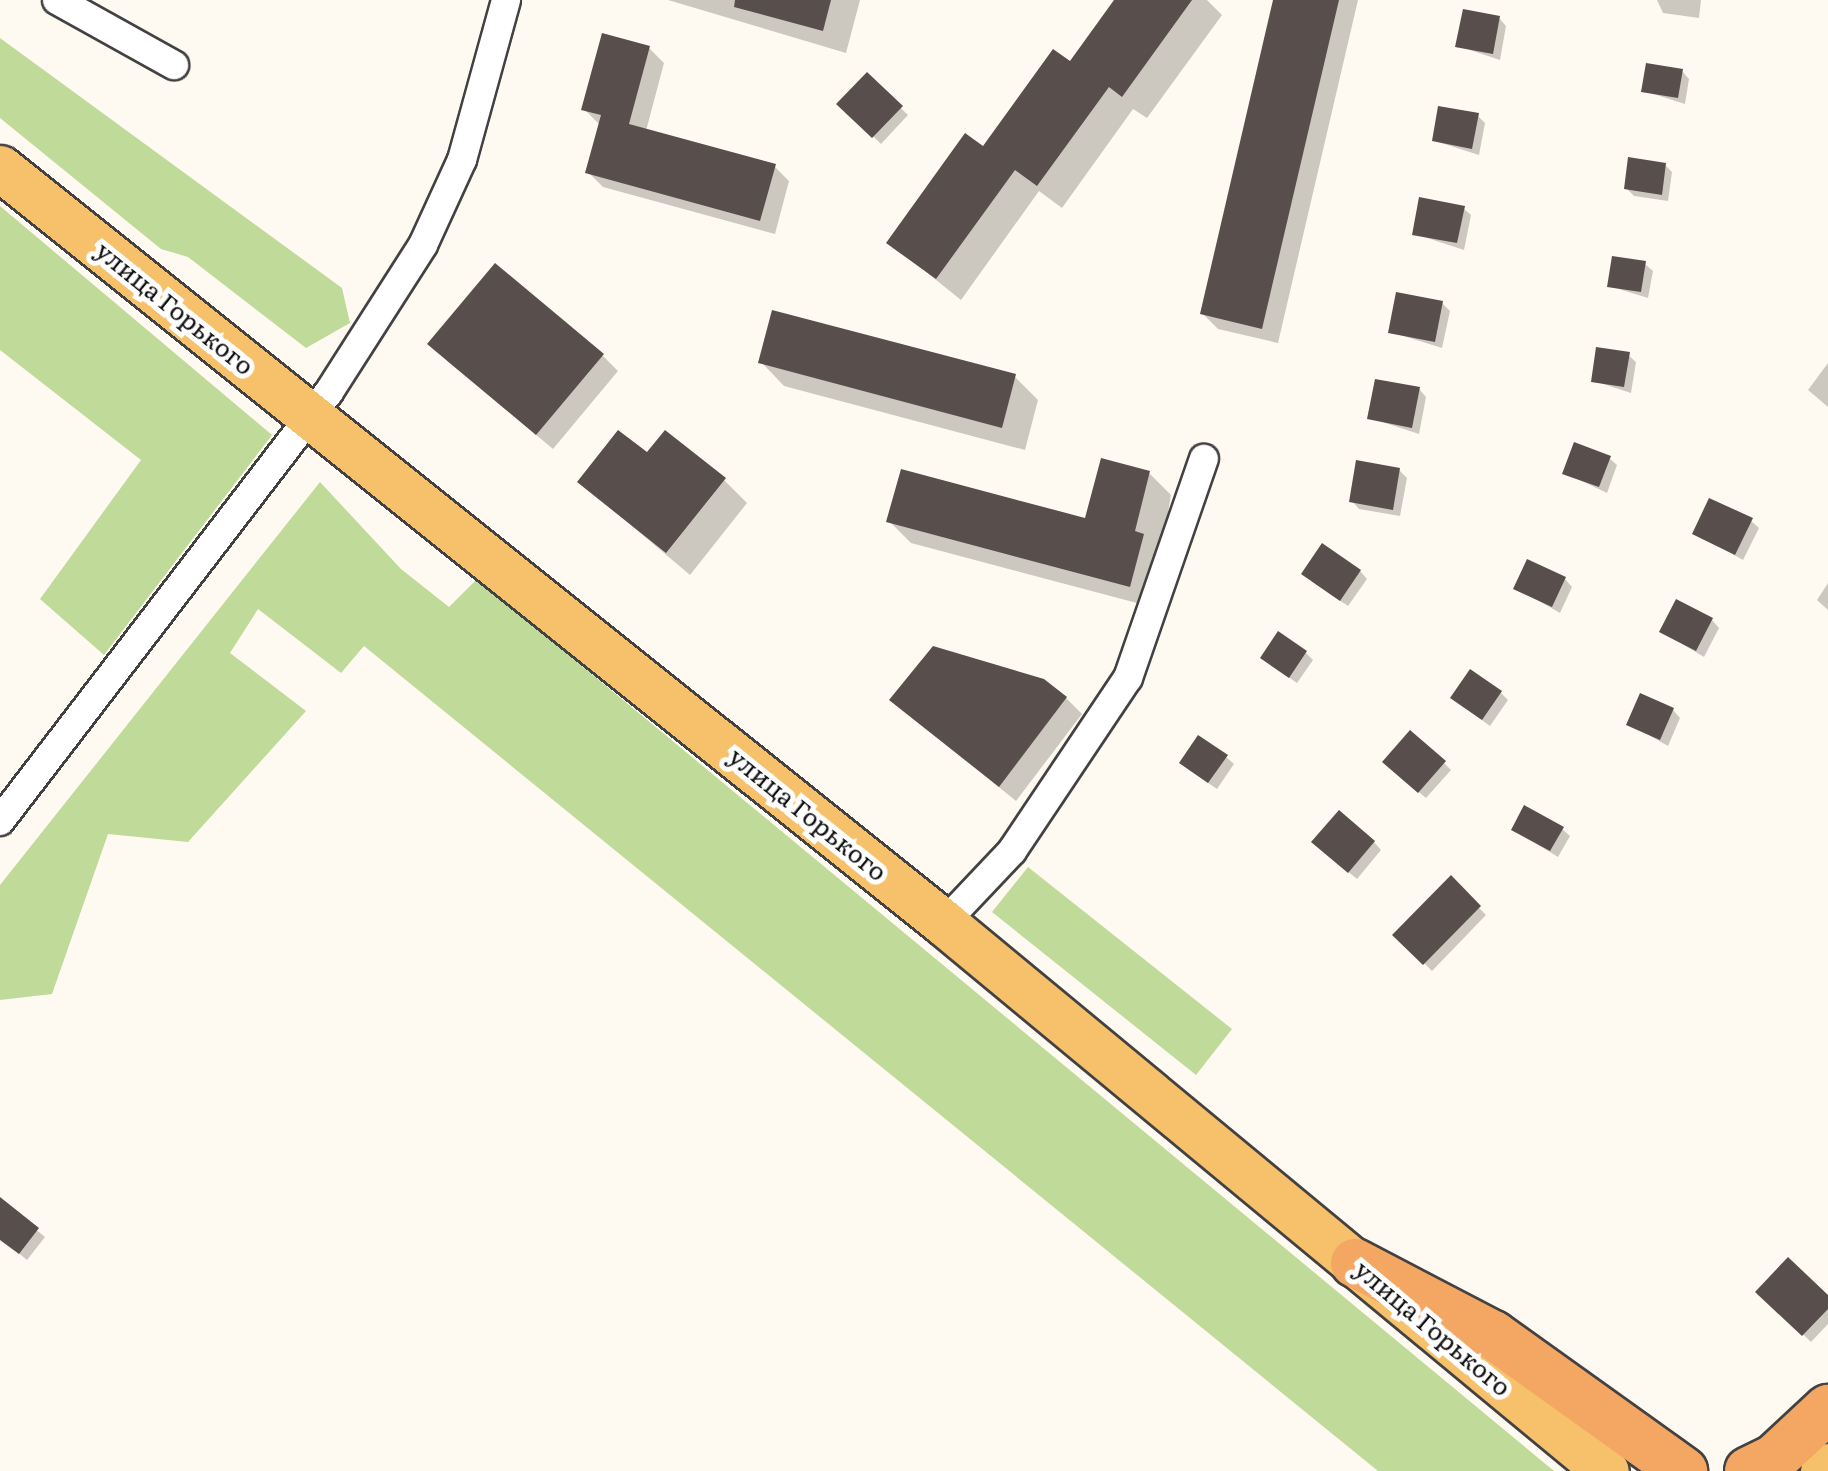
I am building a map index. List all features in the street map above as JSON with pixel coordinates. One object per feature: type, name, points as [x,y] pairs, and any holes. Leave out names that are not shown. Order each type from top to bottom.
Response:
[{"type":"highway","points":[[1355,1263],[1494,1335],[1683,1471]]},
{"type":"highway","points":[[1749,1471],[1774,1459],[1828,1410]]},
{"type":"highway","points":[[1794,1471],[1828,1433]]},
{"type":"main road","name":"улица Горького","points":[[0,168],[944,923],[1606,1471]]},
{"type":"street","points":[[57,0],[174,65]]},
{"type":"street","points":[[0,820],[310,416],[431,228],[462,160],[506,0]]},
{"type":"street","points":[[944,923],[1012,851],[1128,678],[1204,459]]},
{"type":"green space","points":[[0,38],[342,288],[350,323],[306,348],[188,257],[161,249],[0,118]]},
{"type":"green space","points":[[0,206],[272,435],[104,655],[40,599],[141,460],[0,350]]},
{"type":"green space","points":[[320,482],[401,569],[449,607],[477,579],[1554,1471],[1378,1471],[364,646],[341,673],[258,609],[230,653],[306,711],[188,842],[108,834],[52,994],[0,1000],[0,885]]},
{"type":"green space","points":[[1028,867],[1232,1029],[1196,1075],[992,912]]},
{"type":"building","points":[[735,0],[831,0],[823,31],[734,7]]},
{"type":"building","points":[[1114,0],[1192,0],[1122,97],[1109,87],[1037,186],[1015,170],[936,279],[886,243],[965,133],[983,146],[1053,49],[1070,61]]},
{"type":"building","points":[[1273,0],[1339,0],[1262,329],[1200,314]]},
{"type":"building","points":[[1463,9],[1500,16],[1493,54],[1455,47]]},
{"type":"building","points":[[602,33],[650,46],[629,124],[776,164],[760,221],[585,173],[601,115],[581,110]]},
{"type":"building","points":[[1646,63],[1683,69],[1678,98],[1641,92]]},
{"type":"building","points":[[867,72],[903,106],[872,138],[836,104]]},
{"type":"building","points":[[1438,106],[1479,113],[1472,149],[1432,141]]},
{"type":"building","points":[[1628,157],[1666,163],[1662,195],[1624,189]]},
{"type":"building","points":[[1419,197],[1465,206],[1457,243],[1412,235]]},
{"type":"building","points":[[1612,256],[1646,261],[1641,292],[1607,287]]},
{"type":"building","points":[[495,263],[604,354],[536,435],[427,344]]},
{"type":"building","points":[[1396,292],[1443,301],[1435,342],[1388,333]]},
{"type":"building","points":[[772,310],[1016,374],[1002,428],[758,363]]},
{"type":"building","points":[[1596,347],[1630,352],[1624,387],[1591,382]]},
{"type":"building","points":[[1375,379],[1420,387],[1412,428],[1367,419]]},
{"type":"building","points":[[618,430],[647,452],[665,430],[726,478],[666,553],[577,482]]},
{"type":"building","points":[[1574,442],[1611,456],[1599,487],[1562,474]]},
{"type":"building","points":[[1101,458],[1150,471],[1135,531],[1144,534],[1130,587],[886,522],[901,469],[1085,518]]},
{"type":"building","points":[[1356,460],[1400,468],[1393,510],[1349,502]]},
{"type":"building","points":[[1709,498],[1753,518],[1735,555],[1692,534]]},
{"type":"building","points":[[1322,543],[1361,570],[1340,601],[1301,574]]},
{"type":"building","points":[[1527,559],[1566,577],[1552,607],[1513,589]]},
{"type":"building","points":[[1676,599],[1713,618],[1696,651],[1659,632]]},
{"type":"building","points":[[1278,631],[1307,651],[1289,678],[1260,658]]},
{"type":"building","points":[[933,646],[1044,679],[1067,697],[999,787],[889,700]]},
{"type":"building","points":[[1470,669],[1502,691],[1482,720],[1450,698]]},
{"type":"building","points":[[1640,693],[1674,708],[1660,740],[1626,725]]},
{"type":"building","points":[[1410,730],[1446,761],[1418,793],[1382,762]]},
{"type":"building","points":[[1198,735],[1228,755],[1208,783],[1179,763]]},
{"type":"building","points":[[1524,805],[1564,827],[1550,851],[1511,830]]},
{"type":"building","points":[[1339,810],[1375,841],[1348,873],[1311,842]]},
{"type":"building","points":[[1451,875],[1481,906],[1423,965],[1392,935]]},
{"type":"building","points":[[0,1197],[39,1228],[19,1254],[0,1240]]},
{"type":"building","points":[[1788,1257],[1828,1295],[1828,1309],[1802,1336],[1755,1292]]}]
